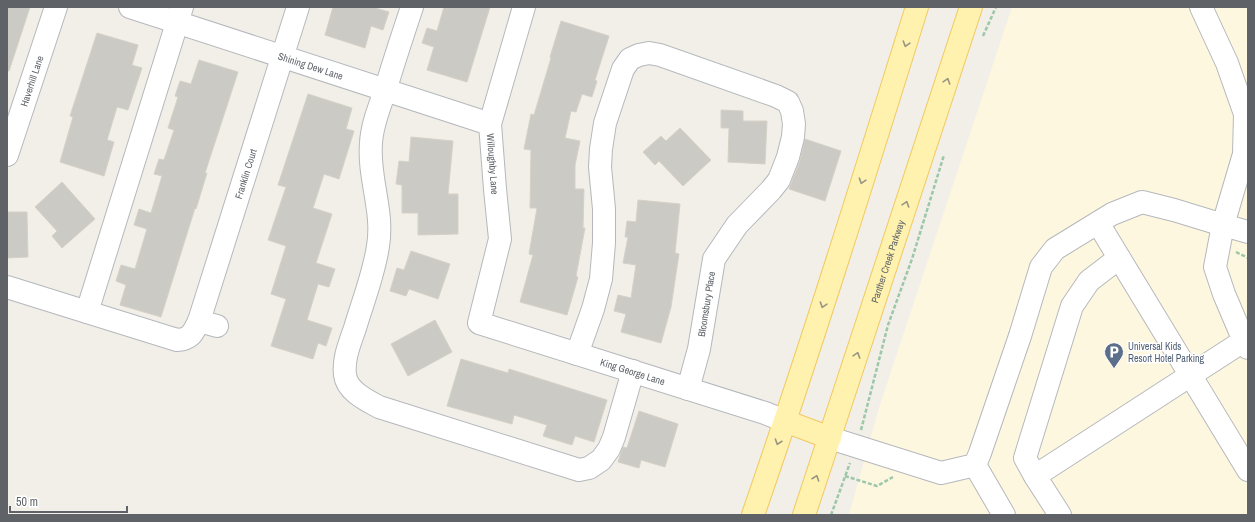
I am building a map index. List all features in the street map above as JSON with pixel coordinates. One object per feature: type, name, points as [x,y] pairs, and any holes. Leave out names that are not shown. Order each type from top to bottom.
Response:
[{"type":"main road","points":[[753,515],[785,421],[917,7]]},
{"type":"main road","name":"Panther Creek Parkway","points":[[804,515],[971,7]]},
{"type":"main road","points":[[785,421],[830,438]]},
{"type":"street","name":"Haverhill Lane","points":[[7,155],[56,7]]},
{"type":"street","name":"Shining Dew Lane","points":[[130,7],[179,15],[282,56],[490,124]]},
{"type":"street","name":"Franklin Court","points":[[7,286],[177,340],[184,340],[208,324],[282,56],[298,7]]},
{"type":"street","points":[[412,7],[375,119],[371,143],[372,169],[380,224],[373,271],[345,360],[345,376],[350,386],[362,398],[379,406],[579,470],[589,468],[601,460],[609,449],[614,437],[632,371]]},
{"type":"street","name":"Willoughby Lane","points":[[479,323],[500,238],[490,124],[524,7]]},
{"type":"street","points":[[1035,476],[1191,375],[1247,342],[1224,294],[1215,267],[1223,225],[1244,154],[1246,114],[1227,63],[1201,7]]},
{"type":"street","points":[[87,312],[179,15]]},
{"type":"street","name":"Bloomsbury Place","points":[[577,354],[593,309],[600,279],[604,243],[604,216],[600,167],[605,123],[622,69],[630,59],[649,52],[776,96],[788,102],[792,111],[794,124],[793,137],[788,157],[778,180],[771,190],[738,224],[714,259],[699,349],[688,389]]},
{"type":"street","points":[[975,465],[1013,358],[1041,267],[1055,248],[1112,214],[1142,202],[1248,232]]},
{"type":"street","points":[[1098,223],[1248,470]]},
{"type":"street","points":[[1060,515],[1025,458],[1072,306],[1089,282],[1119,258]]},
{"type":"street","points":[[1224,294],[1248,309]]},
{"type":"street","name":"King George Lane","points":[[479,323],[765,413],[785,421]]},
{"type":"street","points":[[830,438],[941,473],[975,465]]},
{"type":"street","points":[[975,465],[1004,515]]},
{"type":"path","points":[[981,39],[996,7]]},
{"type":"path","points":[[861,429],[888,325],[912,259],[945,150]]},
{"type":"path","points":[[831,515],[851,462]]},
{"type":"shaded area","points":[[1012,7],[1248,7],[1248,515],[849,515],[879,408]]},
{"type":"building","points":[[7,7],[30,7],[9,71],[7,71]]},
{"type":"building","points":[[333,7],[372,7],[389,12],[383,30],[371,26],[365,48],[325,35]]},
{"type":"building","points":[[444,7],[490,7],[467,82],[427,70],[434,47],[422,43],[427,28],[437,31]]},
{"type":"building","points":[[561,21],[609,36],[595,80],[597,81],[592,97],[582,94],[576,112],[571,111],[565,138],[580,141],[575,165],[575,189],[584,189],[583,228],[585,228],[576,276],[578,277],[567,315],[520,302],[533,255],[529,254],[537,208],[530,208],[531,150],[524,149],[531,114],[534,115]]},
{"type":"building","points":[[97,33],[138,45],[132,65],[142,68],[128,110],[117,107],[107,140],[114,142],[104,176],[60,162],[73,117],[70,116]]},
{"type":"building","points":[[199,60],[238,72],[161,317],[120,305],[126,285],[116,281],[121,265],[135,269],[147,229],[134,225],[139,209],[151,213],[162,176],[154,174],[159,159],[164,160],[174,130],[168,128],[178,97],[175,96],[180,81],[191,84]]},
{"type":"building","points":[[308,94],[352,108],[346,129],[354,131],[339,179],[324,174],[313,208],[332,214],[316,263],[335,269],[329,287],[318,284],[307,320],[332,328],[326,346],[318,343],[313,359],[271,346],[286,299],[271,294],[286,246],[268,240],[286,187],[278,185]]},
{"type":"building","points":[[721,110],[743,111],[743,121],[767,121],[765,164],[728,162],[729,128],[721,128]]},
{"type":"building","points":[[680,128],[711,160],[683,186],[659,161],[655,165],[643,152],[661,136],[666,141]]},
{"type":"building","points":[[411,137],[453,141],[448,194],[458,194],[458,234],[418,235],[418,213],[402,213],[402,185],[396,184],[399,161],[409,162]]},
{"type":"building","points":[[805,139],[841,151],[825,201],[789,189],[800,161]]},
{"type":"building","points":[[62,182],[95,219],[62,248],[52,236],[57,231],[35,207]]},
{"type":"building","points":[[638,200],[680,204],[675,253],[679,254],[671,307],[661,343],[621,332],[626,314],[614,311],[618,295],[631,298],[636,265],[623,263],[628,237],[625,237],[627,221],[636,222]]},
{"type":"building","points":[[7,212],[27,212],[28,257],[7,258]]},
{"type":"building","points":[[411,251],[450,264],[438,299],[409,289],[406,296],[390,291],[397,268],[404,270]]},
{"type":"building","points":[[435,320],[452,352],[408,376],[391,344]]},
{"type":"building","points":[[461,359],[508,373],[509,369],[607,400],[594,442],[575,436],[572,445],[543,436],[547,425],[514,415],[512,424],[447,406]]},
{"type":"building","points":[[639,411],[678,424],[665,467],[641,460],[639,468],[618,462],[623,447],[627,448]]},
{"type":"place","name":"Universal Kids Resort Hotel Parking","points":[[1114,369]]}]
